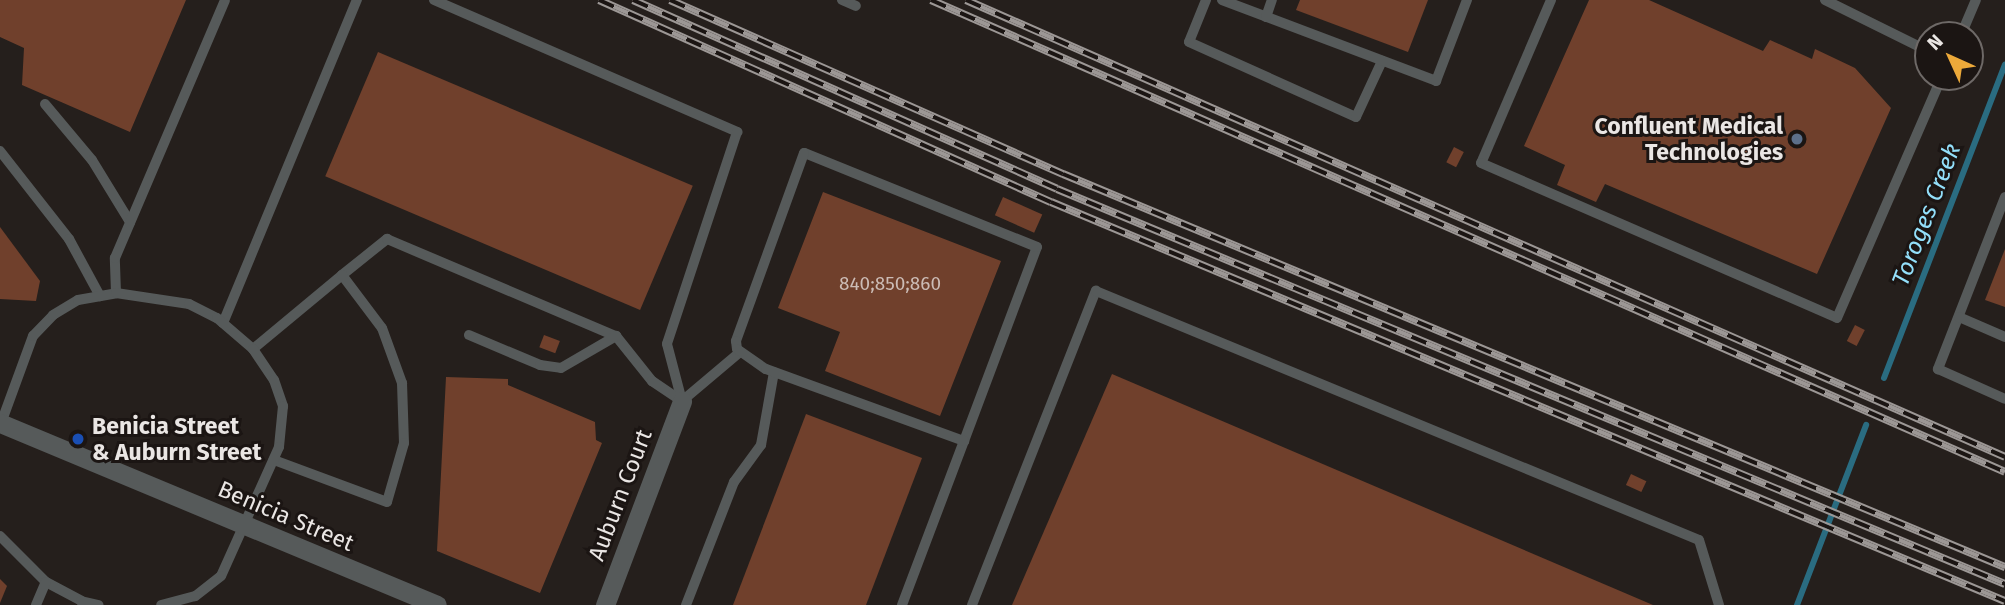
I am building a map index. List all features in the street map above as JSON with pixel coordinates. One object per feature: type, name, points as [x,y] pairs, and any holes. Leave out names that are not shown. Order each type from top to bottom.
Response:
[{"type":"street","name":"Auburn Court","points":[[605,605],[682,401]]},
{"type":"street","name":"Benicia Street","points":[[0,424],[437,605]]},
{"type":"lane","points":[[116,293],[115,258],[225,0]]},
{"type":"lane","points":[[223,323],[357,0]]},
{"type":"lane","points":[[434,0],[737,132],[667,344],[682,401]]},
{"type":"lane","points":[[842,0],[856,6]]},
{"type":"lane","points":[[1206,0],[1189,43],[1356,117],[1382,61]]},
{"type":"lane","points":[[1222,0],[1436,81],[1467,0]]},
{"type":"lane","points":[[1266,17],[1272,0]]},
{"type":"lane","points":[[1551,0],[1481,163],[1838,318],[1936,91]]},
{"type":"lane","points":[[1825,0],[1914,44]]},
{"type":"lane","points":[[1967,21],[1976,0]]},
{"type":"lane","points":[[45,104],[92,160],[130,222]]},
{"type":"lane","points":[[0,151],[69,239],[100,296]]},
{"type":"lane","points":[[902,605],[964,442],[1037,247],[804,153],[736,341],[740,352],[774,372],[964,442]]},
{"type":"lane","points":[[2005,197],[1938,369],[2005,400]]},
{"type":"lane","points":[[253,349],[387,239],[616,335],[652,381],[682,401]]},
{"type":"lane","points":[[274,460],[387,502],[400,468],[405,408],[402,383],[382,328],[342,275]]},
{"type":"lane","points":[[972,605],[1096,291],[1699,540],[1719,605]]},
{"type":"lane","points":[[0,424],[33,336],[61,310],[100,296],[116,293],[156,295],[189,304],[223,323],[253,349],[274,380],[283,406],[274,460],[247,526],[213,585],[195,596],[161,605]]},
{"type":"lane","points":[[1959,317],[2005,337]]},
{"type":"lane","points":[[470,335],[540,365],[561,368],[616,335]]},
{"type":"lane","points":[[682,401],[740,352]]},
{"type":"lane","points":[[686,605],[734,482],[761,445],[774,372]]},
{"type":"lane","points":[[0,536],[46,582],[81,601],[99,605]]},
{"type":"lane","points":[[36,605],[46,582]]},
{"type":"building","points":[[0,0],[186,0],[130,132],[22,85],[24,48],[0,37]]},
{"type":"building","points":[[1300,0],[1428,0],[1408,52],[1296,10]]},
{"type":"building","points":[[1589,0],[1649,0],[1763,51],[1770,40],[1812,59],[1815,49],[1855,68],[1891,108],[1817,274],[1605,184],[1596,202],[1557,185],[1565,165],[1524,146]]},
{"type":"building","points":[[378,52],[693,186],[640,310],[325,176]]},
{"type":"building","points":[[1454,147],[1464,152],[1456,167],[1446,162]]},
{"type":"building","points":[[823,192],[1001,261],[940,416],[825,371],[840,332],[778,308]]},
{"type":"building","points":[[1003,197],[1042,214],[1034,233],[995,215]]},
{"type":"building","points":[[0,227],[40,281],[36,301],[0,299]]},
{"type":"building","points":[[2005,249],[2005,307],[1985,300]]},
{"type":"building","points":[[1855,325],[1865,330],[1857,346],[1847,341]]},
{"type":"building","points":[[544,335],[560,341],[555,353],[539,347]]},
{"type":"building","points":[[1112,374],[1653,605],[1012,605]]},
{"type":"building","points":[[446,377],[508,379],[508,385],[595,422],[596,440],[602,443],[540,593],[437,551]]},
{"type":"building","points":[[806,414],[922,458],[866,605],[733,605]]},
{"type":"building","points":[[1631,474],[1646,481],[1641,492],[1626,485]]},
{"type":"building","points":[[0,579],[7,586],[0,603]]},
{"type":"waterway","name":"Toroges Creek","points":[[1884,378],[2005,65]]},
{"type":"waterway","name":"Toroges Creek","points":[[1797,605],[1866,425]]},
{"type":"railway","points":[[599,0],[1051,202],[2005,601]]},
{"type":"railway","points":[[633,0],[1057,189],[2005,584]]},
{"type":"railway","points":[[670,0],[1063,174],[2005,567]]},
{"type":"railway","points":[[931,0],[2005,472]]},
{"type":"railway","points":[[966,0],[2005,457]]},
{"type":"place","name":"Confluent Medical Technologies","points":[[1797,139]]},
{"type":"place","name":"Benicia Street & Auburn Street","points":[[78,439]]}]
